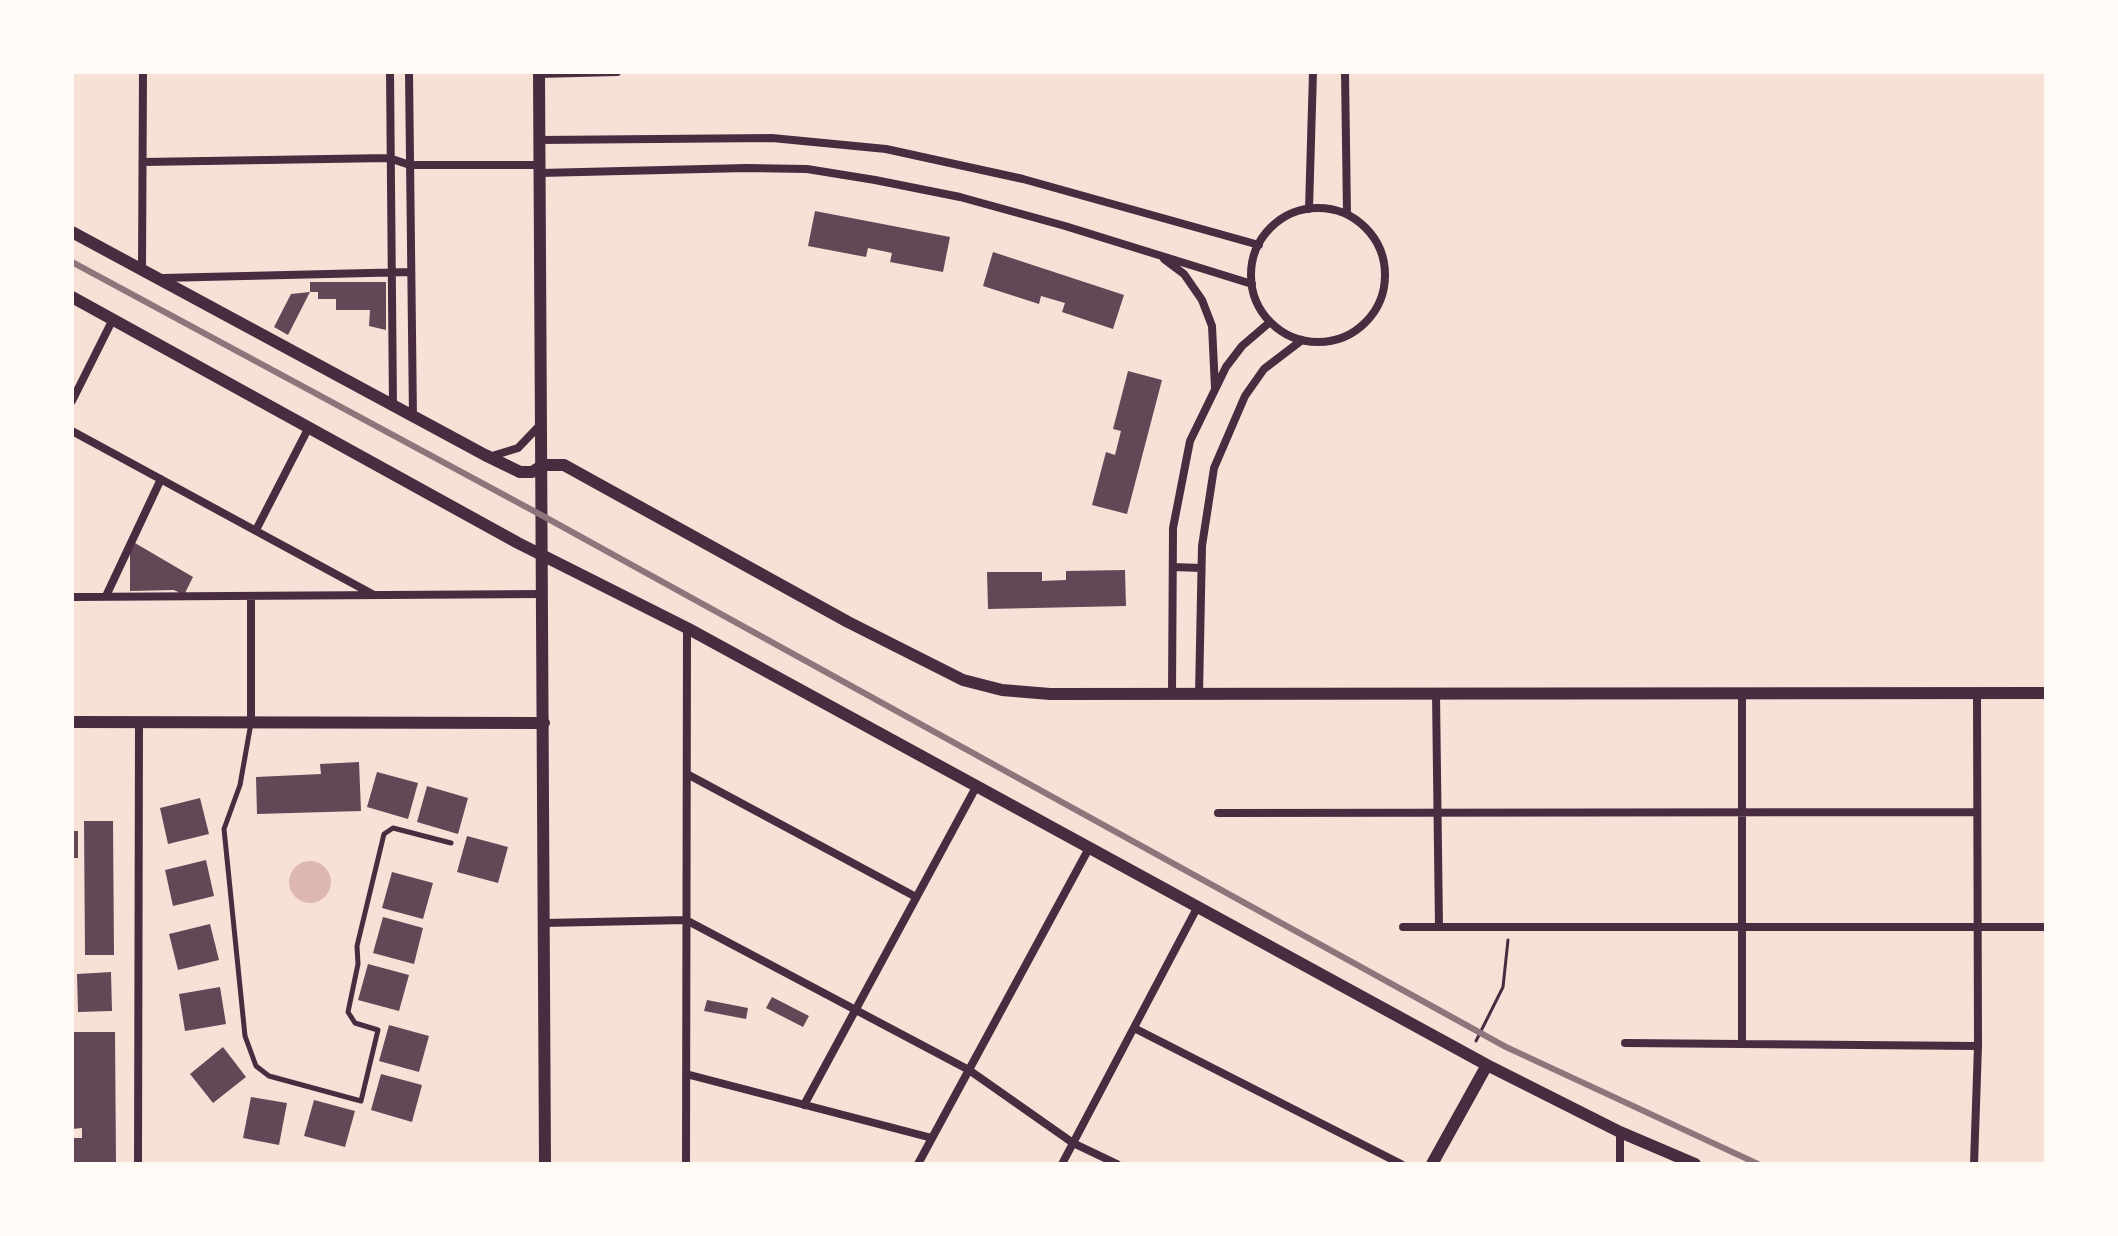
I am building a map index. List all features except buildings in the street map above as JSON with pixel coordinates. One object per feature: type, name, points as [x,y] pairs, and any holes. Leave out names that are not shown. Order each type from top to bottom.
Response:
[{"type":"street","points":[[142,268],[143,72]]},
{"type":"street","points":[[390,72],[393,408]]},
{"type":"street","points":[[409,72],[413,419]]},
{"type":"street","points":[[545,1164],[543,555],[538,469],[543,423],[539,73],[617,72]]},
{"type":"street","points":[[1309,209],[1313,72]]},
{"type":"street","points":[[1345,72],[1347,214]]},
{"type":"street","points":[[540,140],[772,138],[886,149],[1023,179],[1259,245]]},
{"type":"street","points":[[143,162],[389,158],[410,165],[540,169],[807,169],[960,197],[1252,284]]},
{"type":"street","points":[[1321,207],[1347,214],[1374,237],[1383,256],[1386,277],[1382,299],[1370,318],[1353,333],[1332,341],[1302,340],[1288,335],[1270,322],[1256,301],[1252,267],[1259,245],[1275,223],[1309,209],[1321,207]]},
{"type":"street","points":[[72,232],[162,278],[413,419],[485,455],[520,472],[564,465],[848,622],[963,680],[1002,690],[1050,694],[2046,693]]},
{"type":"street","points":[[1161,256],[1184,274],[1202,300],[1212,326],[1214,391]]},
{"type":"street","points":[[162,278],[411,272]]},
{"type":"street","points":[[72,297],[543,555],[687,628],[975,789],[1468,1055],[1620,1132],[1695,1164]]},
{"type":"street","points":[[72,401],[113,319]]},
{"type":"street","points":[[1172,694],[1173,528],[1190,441],[1214,391],[1242,346],[1270,322]]},
{"type":"street","points":[[1199,694],[1201,568],[1207,502],[1226,437],[1245,396],[1264,369],[1302,340]]},
{"type":"street","points":[[485,455],[511,453],[543,423]]},
{"type":"street","points":[[256,530],[309,427]]},
{"type":"street","points":[[72,431],[375,596]]},
{"type":"street","points":[[106,596],[161,479]]},
{"type":"street","points":[[1173,567],[1201,568]]},
{"type":"street","points":[[72,597],[543,594]]},
{"type":"street","points":[[251,596],[251,723]]},
{"type":"street","points":[[686,1164],[687,628]]},
{"type":"street","points":[[1436,694],[1439,927]]},
{"type":"street","points":[[1742,694],[1742,1044]]},
{"type":"street","points":[[1974,1164],[1978,1046],[1977,694]]},
{"type":"street","points":[[72,722],[544,723]]},
{"type":"street","points":[[138,1164],[139,722]]},
{"type":"street","points":[[687,774],[916,897]]},
{"type":"street","points":[[804,1105],[975,789]]},
{"type":"street","points":[[1218,813],[1977,812]]},
{"type":"street","points":[[918,1164],[1088,850]]},
{"type":"street","points":[[1062,1164],[1197,908]]},
{"type":"street","points":[[544,923],[686,920],[969,1070],[1073,1143],[1117,1164]]},
{"type":"street","points":[[1403,927],[2046,927]]},
{"type":"street","points":[[1134,1028],[1401,1164]]},
{"type":"street","points":[[1625,1043],[1978,1046]]},
{"type":"street","points":[[1432,1164],[1487,1065]]},
{"type":"street","points":[[686,1074],[932,1138]]},
{"type":"street","points":[[1620,1132],[1620,1164]]},
{"type":"lane","points":[[251,723],[240,785],[227,812],[224,829],[245,1036],[256,1066],[269,1076],[361,1101],[378,1030],[355,1023],[348,1012],[358,964],[357,946],[384,834],[393,828],[451,843]]},
{"type":"path","points":[[1468,1055],[1503,987],[1509,927]]},
{"type":"shaded area","points":[[310,861],[325,867],[331,882],[325,897],[310,903],[295,897],[289,882],[295,867]]},
{"type":"railway","points":[[72,262],[543,516],[1506,1047],[1758,1164]]}]
